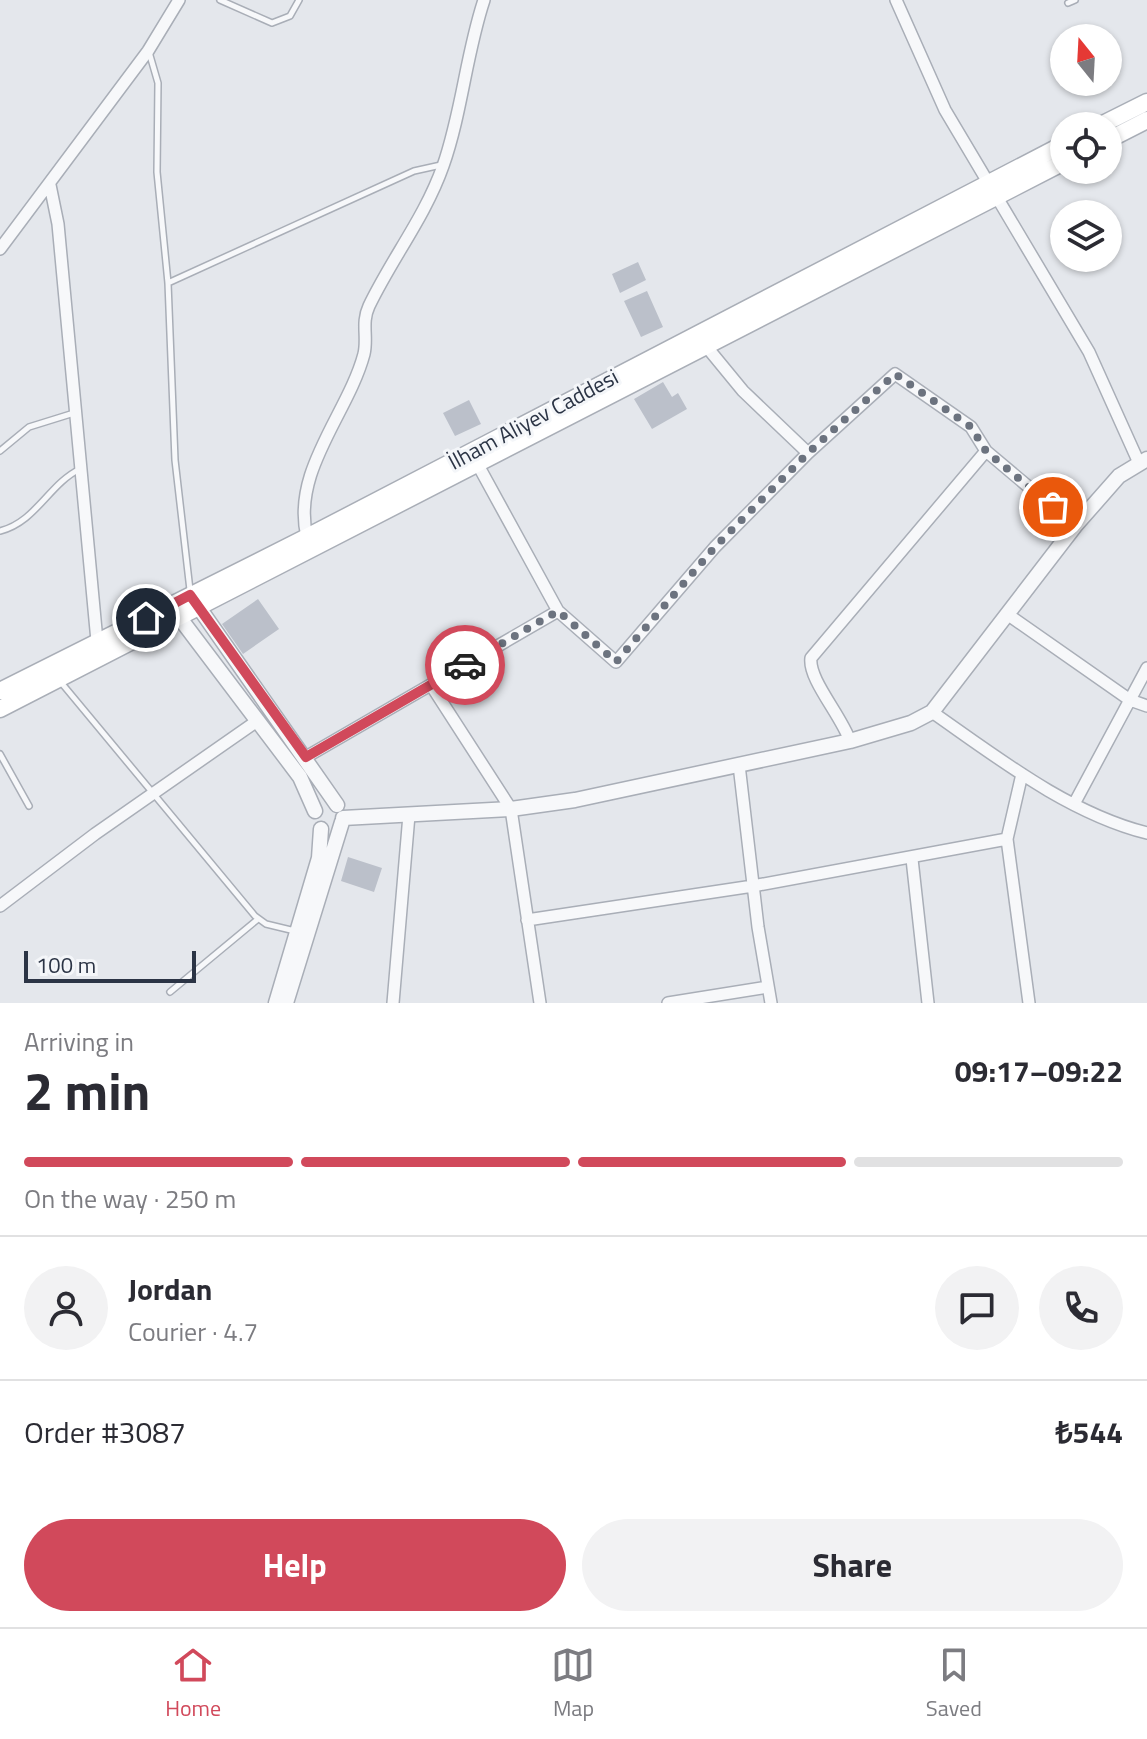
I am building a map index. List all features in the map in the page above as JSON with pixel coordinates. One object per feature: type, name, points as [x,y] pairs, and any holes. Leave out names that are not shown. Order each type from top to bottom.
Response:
[{"type":"main road","points":[[1122,114],[1147,102]]},
{"type":"main road","points":[[1122,133],[1147,120]]},
{"type":"main road","name":"İlham Aliyev Caddesi","points":[[195,601],[478,465],[706,346],[991,190],[1050,153]]},
{"type":"main road","name":"İlham Aliyev Caddesi","points":[[0,709],[307,537],[991,190],[1050,167]]},
{"type":"main road","name":"İlham Aliyev Caddesi","points":[[0,691],[97,641],[175,612]]},
{"type":"street","points":[[0,249],[148,51],[179,0]]},
{"type":"street","points":[[307,537],[303,504],[311,477],[365,352],[365,316],[426,208],[444,165],[484,0]]},
{"type":"street","points":[[315,811],[324,803],[340,815],[409,815],[511,809],[575,800],[850,741],[911,723],[932,712],[1075,526],[1119,476],[1143,461],[1089,352],[945,110],[896,0]]},
{"type":"street","points":[[50,185],[58,224],[97,641]]},
{"type":"street","points":[[706,346],[743,391],[808,453]]},
{"type":"street","points":[[478,465],[558,611],[616,662],[715,547],[808,453],[895,374],[971,427],[986,451],[1075,526]]},
{"type":"street","points":[[850,741],[842,718],[812,678],[811,658],[986,451]]},
{"type":"street","points":[[195,601],[306,757],[340,815],[286,1003]]},
{"type":"street","points":[[306,757],[558,611]]},
{"type":"street","points":[[175,612],[300,777],[315,811],[315,822],[321,829],[319,858],[276,1003]]},
{"type":"street","points":[[1007,614],[1130,700],[1147,706]]},
{"type":"street","points":[[1074,804],[1147,668]]},
{"type":"street","points":[[431,685],[511,809],[540,1003]]},
{"type":"street","points":[[932,712],[1022,774],[1074,804],[1112,825],[1147,833]]},
{"type":"street","points":[[0,906],[257,721]]},
{"type":"street","points":[[739,765],[771,1003]]},
{"type":"street","points":[[1022,774],[1007,839],[1029,1003]]},
{"type":"street","points":[[321,829],[335,829],[340,815]]},
{"type":"street","points":[[393,1003],[409,815]]},
{"type":"street","points":[[527,920],[753,886],[1007,839]]},
{"type":"street","points":[[912,859],[928,1003]]},
{"type":"street","points":[[668,1003],[768,987]]},
{"type":"lane","points":[[220,0],[272,23],[290,16],[299,0]]},
{"type":"lane","points":[[1068,3],[1075,0]]},
{"type":"lane","points":[[148,51],[158,83],[157,160],[168,283],[175,460],[195,601]]},
{"type":"lane","points":[[168,283],[414,171],[444,165]]},
{"type":"lane","points":[[0,451],[29,427],[74,413]]},
{"type":"lane","points":[[0,531],[18,524],[80,469]]},
{"type":"lane","points":[[58,679],[258,919],[297,931]]},
{"type":"lane","points":[[0,754],[29,806]]},
{"type":"lane","points":[[170,992],[258,919]]},
{"type":"building","points":[[638,262],[646,280],[620,293],[612,274]]},
{"type":"building","points":[[647,291],[663,327],[641,337],[624,301]]},
{"type":"building","points":[[663,382],[672,397],[678,393],[687,409],[652,429],[634,399]]},
{"type":"building","points":[[469,400],[481,424],[455,436],[443,413]]},
{"type":"building","points":[[258,599],[279,629],[243,654],[222,624]]},
{"type":"building","points":[[348,857],[382,868],[374,892],[341,881]]},
{"type":"way so far","points":[[465,665],[558,611],[616,662],[715,547],[808,453],[895,374],[971,427],[986,451],[1053,507]]},
{"type":"route","points":[[146,618],[190,595],[306,757],[465,665]]}]
